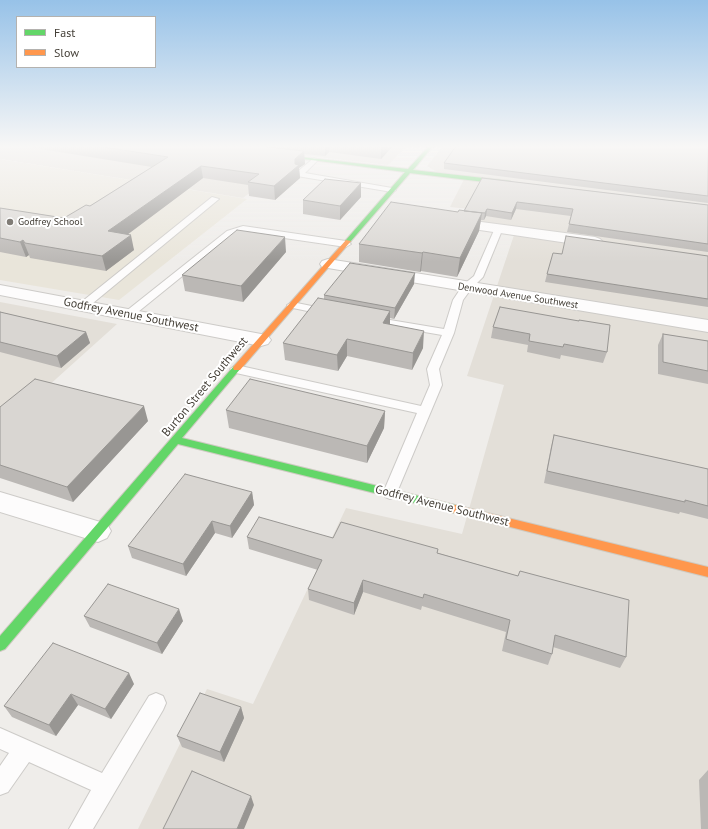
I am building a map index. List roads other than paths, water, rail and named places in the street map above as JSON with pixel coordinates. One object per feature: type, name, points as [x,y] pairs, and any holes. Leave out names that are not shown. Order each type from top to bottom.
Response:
[{"type":"main road","name":"Burton Street Southwest","points":[[0,645],[236,369],[397,185]]},
{"type":"main road","name":"Godfrey Avenue Southwest","points":[[176,440],[708,572]]},
{"type":"street","points":[[374,211],[394,213]]},
{"type":"street","points":[[439,220],[608,243]]},
{"type":"street","name":"Denwood Avenue Southwest","points":[[328,264],[708,326]]},
{"type":"street","name":"Godfrey Avenue Southwest","points":[[0,290],[261,340]]},
{"type":"street","points":[[0,502],[98,531]]},
{"type":"lane","points":[[361,185],[392,190]]},
{"type":"lane","points":[[83,306],[215,199]]},
{"type":"lane","points":[[390,493],[436,385],[433,369],[448,333],[458,300],[467,287],[478,277],[500,228]]},
{"type":"lane","points":[[129,314],[230,233],[243,229],[346,244]]},
{"type":"lane","points":[[292,305],[340,314]]},
{"type":"lane","points":[[363,318],[448,333]]},
{"type":"lane","points":[[236,369],[425,411]]},
{"type":"lane","points":[[80,829],[156,703]]},
{"type":"lane","points":[[0,738],[106,786]]},
{"type":"lane","points":[[0,784],[25,749]]},
{"type":"place","name":"Godfrey School","points":[[10,222]]}]
